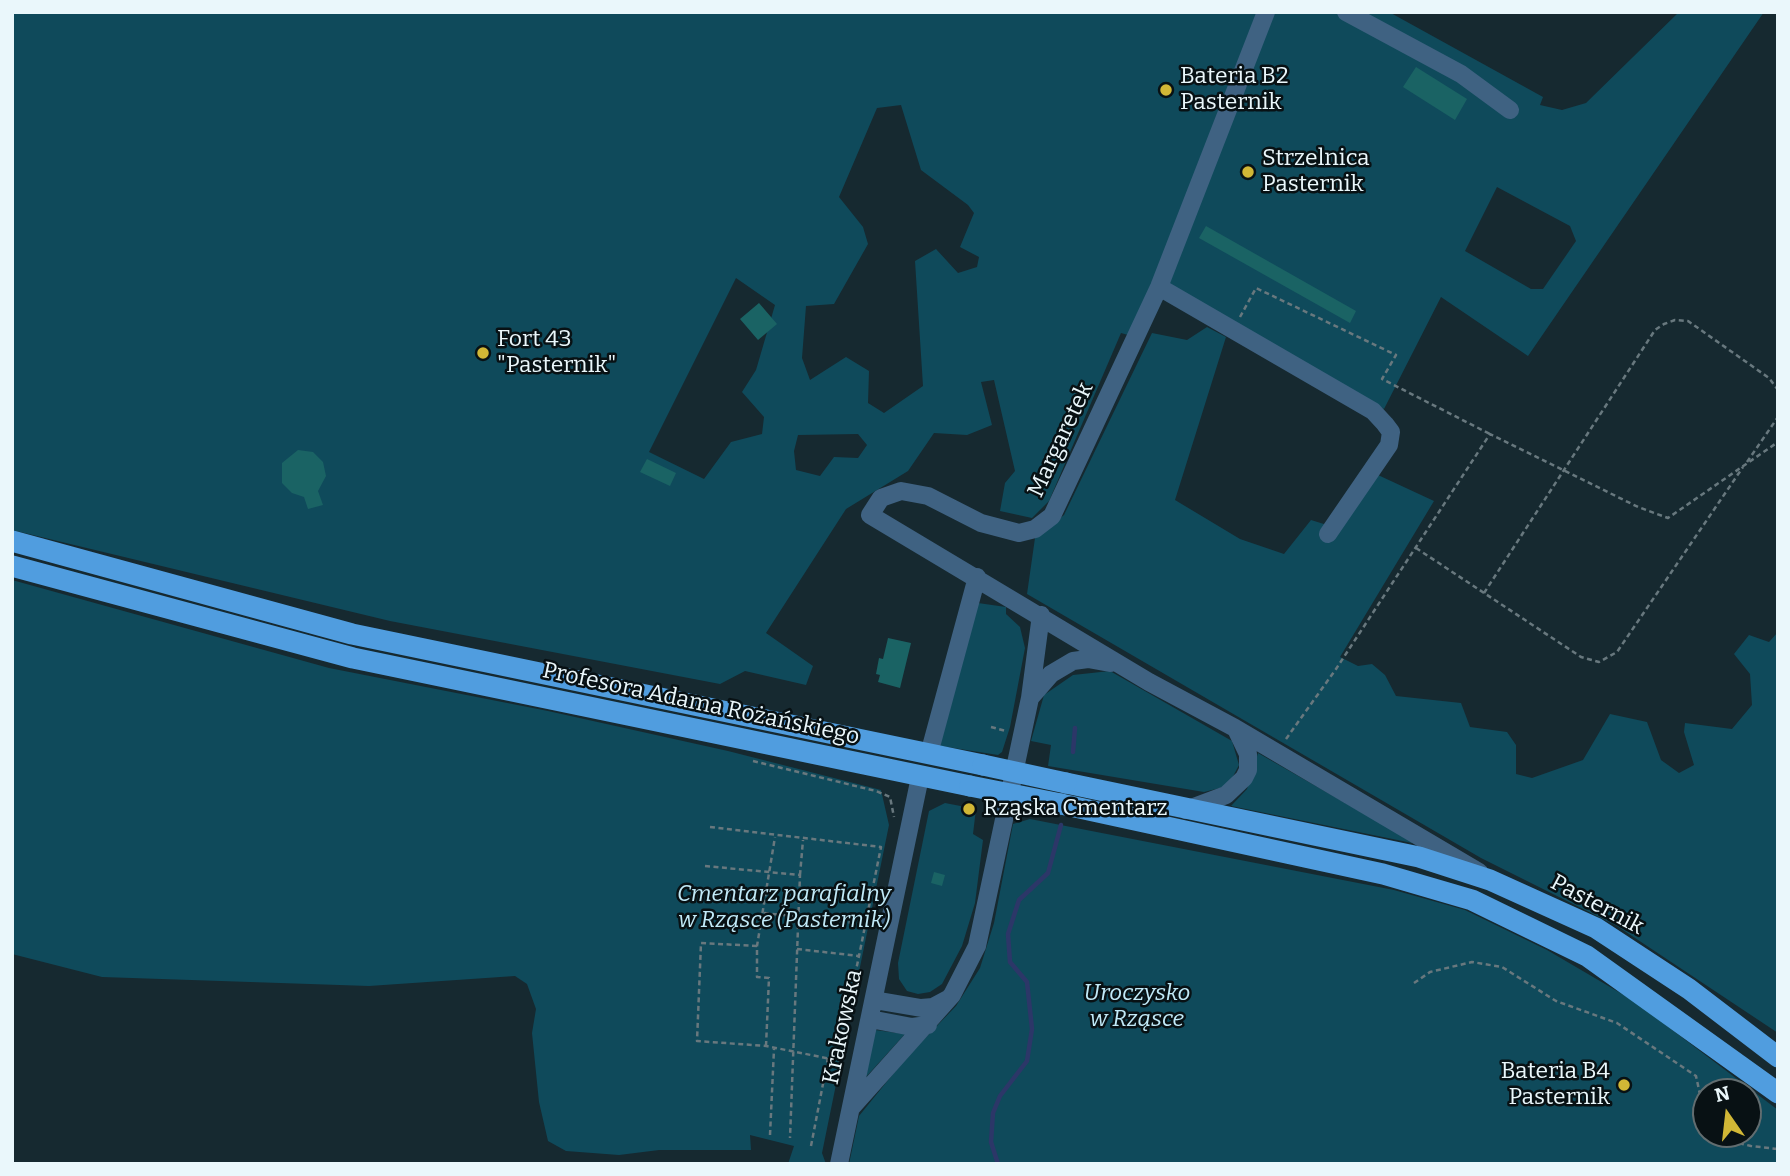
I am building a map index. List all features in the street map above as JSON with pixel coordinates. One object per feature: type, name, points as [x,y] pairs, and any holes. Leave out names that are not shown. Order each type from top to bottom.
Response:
[{"type":"main road","name":"Profesora Adama Rożańskiego","points":[[12,541],[373,639],[1369,846]]},
{"type":"main road","name":"Profesora Adama Rożańskiego","points":[[12,566],[353,657],[1060,804],[1383,874],[1460,895],[1576,949],[1778,1093]]},
{"type":"main road","name":"Pasternik","points":[[1369,846],[1419,857],[1490,880],[1596,928],[1689,989],[1778,1057]]},
{"type":"street","name":"Margaretek","points":[[1266,12],[1159,287],[1052,516],[1035,529],[1019,533],[981,523],[928,496],[901,491],[881,498],[870,515],[1121,664],[1462,860],[1490,880]]},
{"type":"street","points":[[1346,12],[1461,74],[1510,110]]},
{"type":"street","points":[[1159,287],[1373,411],[1391,432],[1390,445],[1328,534]]},
{"type":"street","points":[[929,754],[976,577]]},
{"type":"street","points":[[851,1108],[928,1025],[968,967],[981,933],[1030,698],[1041,615]]},
{"type":"street","points":[[1030,698],[1051,674],[1073,661],[1088,659],[1121,664]]},
{"type":"street","points":[[1186,810],[1226,795],[1244,778],[1248,770],[1248,754],[1235,728]]},
{"type":"street","name":"Krakowska","points":[[839,1164],[920,777]]},
{"type":"street","points":[[874,1000],[920,1008],[933,1007],[948,999]]},
{"type":"street","points":[[870,1020],[912,1027],[928,1025]]},
{"type":"path","points":[[1233,329],[1256,288],[1396,355],[1382,379],[1638,507],[1668,518],[1778,442]]},
{"type":"path","points":[[1484,593],[1655,330],[1675,320],[1688,321],[1769,378],[1778,390]]},
{"type":"path","points":[[1416,548],[1581,657],[1591,662],[1606,660],[1623,643],[1778,417]]},
{"type":"path","points":[[1276,753],[1336,669],[1490,434]]},
{"type":"path","points":[[991,727],[1013,733]]},
{"type":"path","points":[[710,827],[881,847],[839,1060],[766,1046],[697,1041],[701,943],[757,946]]},
{"type":"path","points":[[766,1046],[769,978],[757,977],[757,946],[775,836]]},
{"type":"path","points":[[790,1138],[803,839]]},
{"type":"path","points":[[705,866],[800,875]]},
{"type":"path","points":[[764,913],[867,924]]},
{"type":"path","points":[[797,949],[859,956]]},
{"type":"path","points":[[1414,983],[1430,972],[1472,962],[1502,967],[1556,1001],[1617,1023],[1696,1078]]},
{"type":"path","points":[[770,1135],[774,1049]]},
{"type":"path","points":[[811,1146],[828,1058]]},
{"type":"green space","points":[[12,12],[1389,12],[1543,97],[1540,105],[1562,110],[1586,103],[1679,12],[1764,12],[1528,356],[1441,297],[1384,409],[1174,287],[1128,335],[1121,333],[1049,501],[1032,518],[1000,511],[1005,483],[1015,471],[994,380],[981,382],[992,425],[967,435],[934,433],[908,471],[846,509],[766,633],[813,666],[806,685],[745,671],[720,684],[390,621],[12,530]],"holes":[[[901,105],[921,170],[968,205],[974,213],[960,247],[979,257],[977,267],[958,273],[936,249],[915,261],[923,386],[884,413],[868,403],[869,371],[846,357],[810,380],[802,358],[806,306],[834,304],[868,244],[863,227],[839,197],[877,108]],[[1497,187],[1570,226],[1576,241],[1543,289],[1531,289],[1465,251]],[[736,278],[775,305],[756,370],[742,392],[764,417],[762,434],[731,442],[704,479],[649,452]],[[858,434],[867,445],[858,458],[834,457],[820,476],[796,470],[794,451],[798,435]]]},
{"type":"green space","points":[[1207,327],[1226,337],[1175,500],[1240,539],[1284,554],[1311,520],[1340,529],[1378,475],[1434,501],[1340,657],[1358,666],[1372,664],[1385,675],[1396,696],[1461,703],[1470,727],[1507,732],[1516,745],[1516,774],[1532,778],[1583,760],[1610,714],[1647,722],[1661,760],[1679,773],[1694,765],[1684,732],[1685,723],[1732,729],[1752,705],[1750,674],[1734,654],[1749,635],[1769,642],[1778,632],[1778,1033],[1617,926],[1481,858],[1027,594],[1035,538],[1064,515],[1152,333],[1187,340]]},
{"type":"green space","name":"Cmentarz parafialny w Rząsce (Pasternik)","points":[[12,580],[329,668],[548,711],[728,751],[881,790],[889,825],[822,1153],[826,1164],[788,1164],[794,1146],[750,1135],[751,1150],[659,1150],[619,1155],[566,1151],[548,1141],[539,1102],[532,1033],[536,1009],[527,984],[515,976],[369,986],[102,977],[12,954]]},
{"type":"green space","points":[[978,603],[1006,607],[1006,614],[1020,627],[1025,648],[1010,727],[1002,752],[998,755],[941,746],[939,734]]},
{"type":"green space","points":[[1110,671],[1232,741],[1239,765],[1228,786],[1204,792],[1048,766],[1051,745],[1031,741],[1044,695],[1073,675]]},
{"type":"green space","points":[[1258,753],[1417,844],[1231,806],[1247,789]]},
{"type":"green space","points":[[945,803],[976,809],[973,834],[983,840],[975,903],[962,946],[942,984],[930,992],[918,994],[907,991],[899,979],[898,963],[929,811]]},
{"type":"green space","name":"Uroczysko w Rząsce","points":[[1030,819],[1394,890],[1465,910],[1547,950],[1634,1001],[1736,1078],[1692,1078],[1692,1148],[1762,1148],[1762,1098],[1778,1110],[1778,1164],[849,1164],[859,1116],[906,1058],[956,1006],[980,968],[994,923],[1013,824]]},
{"type":"green space","points":[[875,1030],[905,1034],[866,1077]]},
{"type":"building","points":[[1416,67],[1467,99],[1455,120],[1403,87]]},
{"type":"building","points":[[1206,226],[1356,311],[1350,323],[1199,238]]},
{"type":"building","points":[[759,303],[777,324],[758,340],[740,319]]},
{"type":"building","points":[[298,450],[313,452],[323,462],[326,476],[318,491],[323,505],[308,509],[304,497],[292,493],[282,483],[282,463]]},
{"type":"building","points":[[647,459],[676,473],[670,486],[640,472]]},
{"type":"building","points":[[888,638],[911,643],[900,688],[878,682],[880,675],[876,674],[879,658],[883,659]]},
{"type":"building","points":[[934,872],[945,875],[942,886],[931,883]]},
{"type":"waterway","points":[[1073,752],[1075,728]]},
{"type":"waterway","points":[[998,1164],[991,1142],[993,1113],[1000,1096],[1027,1061],[1032,1029],[1027,982],[1010,962],[1008,934],[1019,900],[1048,873],[1061,825]]},
{"type":"place","name":"Bateria B2 Pasternik","points":[[1166,90]]},
{"type":"place","name":"Strzelnica Pasternik","points":[[1248,172]]},
{"type":"place","name":"Fort 43 \"Pasternik\"","points":[[483,353]]},
{"type":"place","name":"Rząska Cmentarz","points":[[969,809]]},
{"type":"place","name":"Bateria B4 Pasternik","points":[[1624,1085]]}]
